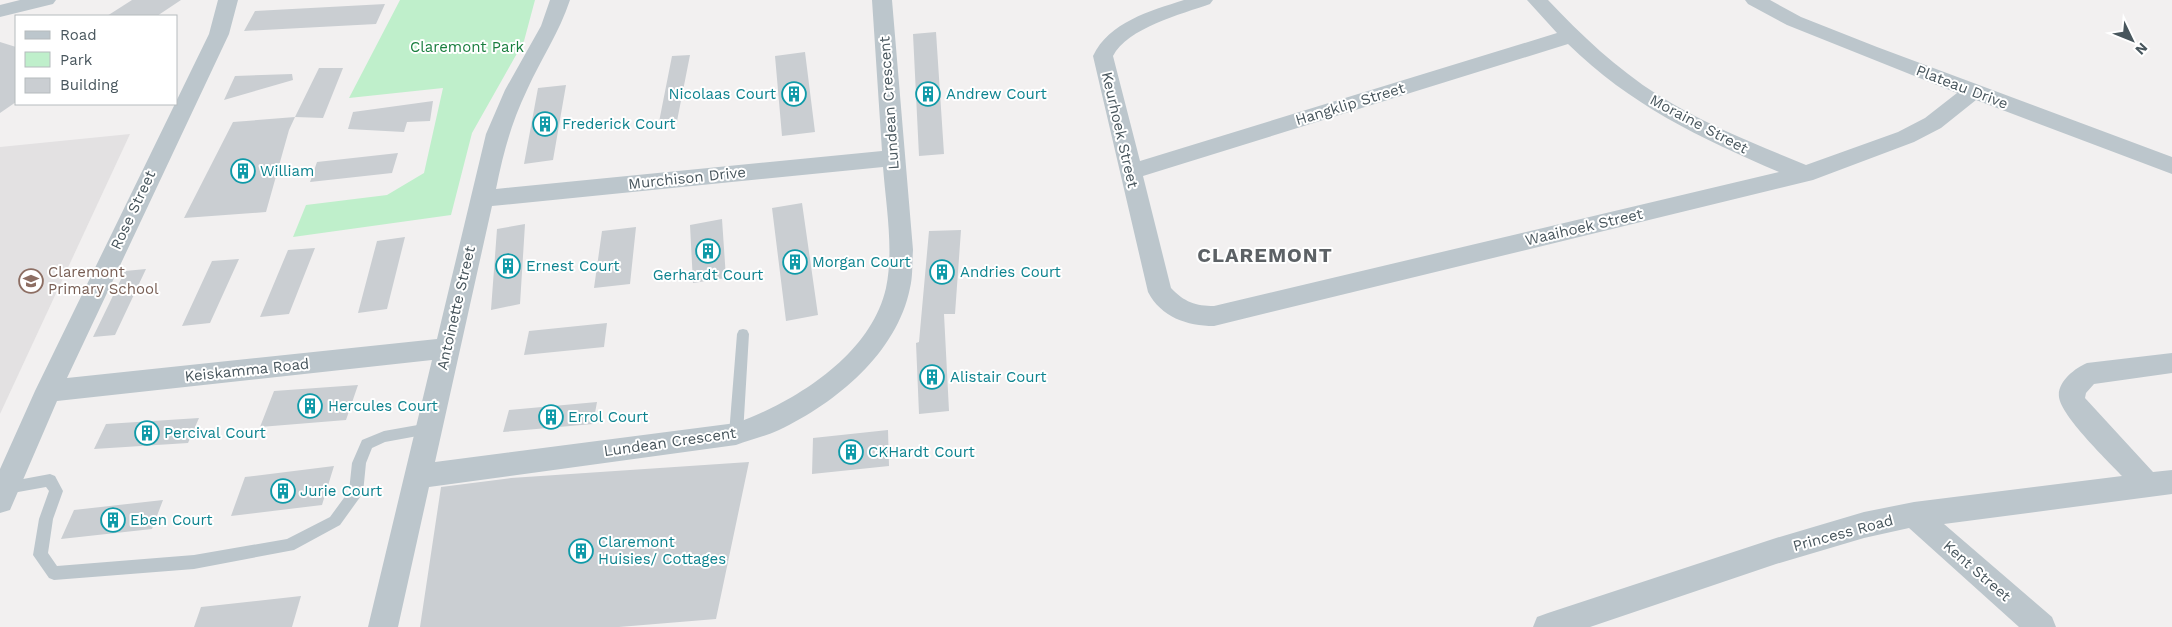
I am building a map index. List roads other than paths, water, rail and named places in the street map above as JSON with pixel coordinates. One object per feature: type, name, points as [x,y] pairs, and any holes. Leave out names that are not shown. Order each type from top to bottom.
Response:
[{"type":"street","points":[[0,11],[46,0]]},
{"type":"street","name":"Rose Street","points":[[3,495],[48,391],[219,34],[228,0]]},
{"type":"street","name":"Antoinette Street","points":[[383,627],[419,476],[488,166],[500,126],[516,90],[551,26],[560,0]]},
{"type":"street","name":"Lundean Crescent","points":[[419,476],[736,434],[769,423],[818,395],[856,362],[885,324],[898,289],[901,250],[882,0]]},
{"type":"street","name":"Keurhoek Street","points":[[1180,310],[1167,301],[1160,292],[1103,56],[1104,51],[1123,32],[1202,0]]},
{"type":"street","name":"Moraine Street","points":[[1536,0],[1570,36],[1638,91],[1666,110],[1749,151],[1804,174]]},
{"type":"street","name":"Plateau Drive","points":[[1755,0],[1794,21],[1973,92],[2172,166]]},
{"type":"street","name":"Hangklip Street","points":[[1130,172],[1570,36]]},
{"type":"street","name":"Waaihoek Street","points":[[1180,310],[1197,316],[1214,316],[1804,174],[1906,137],[1933,123],[1973,92]]},
{"type":"street","name":"Murchison Drive","points":[[482,199],[893,158]]},
{"type":"street","name":"Keiskamma Road","points":[[48,391],[446,348]]},
{"type":"street","name":"Princess Road","points":[[2160,483],[2077,408],[2072,398],[2073,389],[2087,374],[2172,363]]},
{"type":"street","name":"Princess Road","points":[[1548,627],[1776,551],[1864,525],[1914,515],[2160,483]]},
{"type":"street","name":"Kent Street","points":[[1914,515],[2041,627]]},
{"type":"lane","points":[[736,434],[743,334]]},
{"type":"lane","points":[[3,495],[50,480],[56,491],[46,520],[40,555],[54,573],[194,562],[289,545],[334,521],[356,493],[359,463],[368,444],[384,437],[429,430]]},
{"type":"place","name":"Nicolaas Court","points":[[794,94]]},
{"type":"place","name":"Andrew Court","points":[[928,94]]},
{"type":"place","name":"Frederick Court","points":[[545,124]]},
{"type":"place","name":"William","points":[[243,171]]},
{"type":"place","name":"Gerhardt Court","points":[[708,251]]},
{"type":"place","name":"Morgan Court","points":[[795,262]]},
{"type":"place","name":"Ernest Court","points":[[508,266]]},
{"type":"place","name":"Andries Court","points":[[942,272]]},
{"type":"place","name":"Claremont Primary School","points":[[31,281]]},
{"type":"place","name":"Alistair Court","points":[[932,377]]},
{"type":"place","name":"Hercules Court","points":[[310,406]]},
{"type":"place","name":"Errol Court","points":[[551,417]]},
{"type":"place","name":"Percival Court","points":[[147,433]]},
{"type":"place","name":"CKHardt Court","points":[[851,452]]},
{"type":"place","name":"Jurie Court","points":[[283,491]]},
{"type":"place","name":"Eben Court","points":[[113,520]]},
{"type":"place","name":"Claremont Huisies/ Cottages","points":[[581,551]]},
{"type":"district","name":"CLAREMONT","points":[[1265,255]]},
{"type":"park label","name":"Claremont Park","points":[[467,47]]}]
